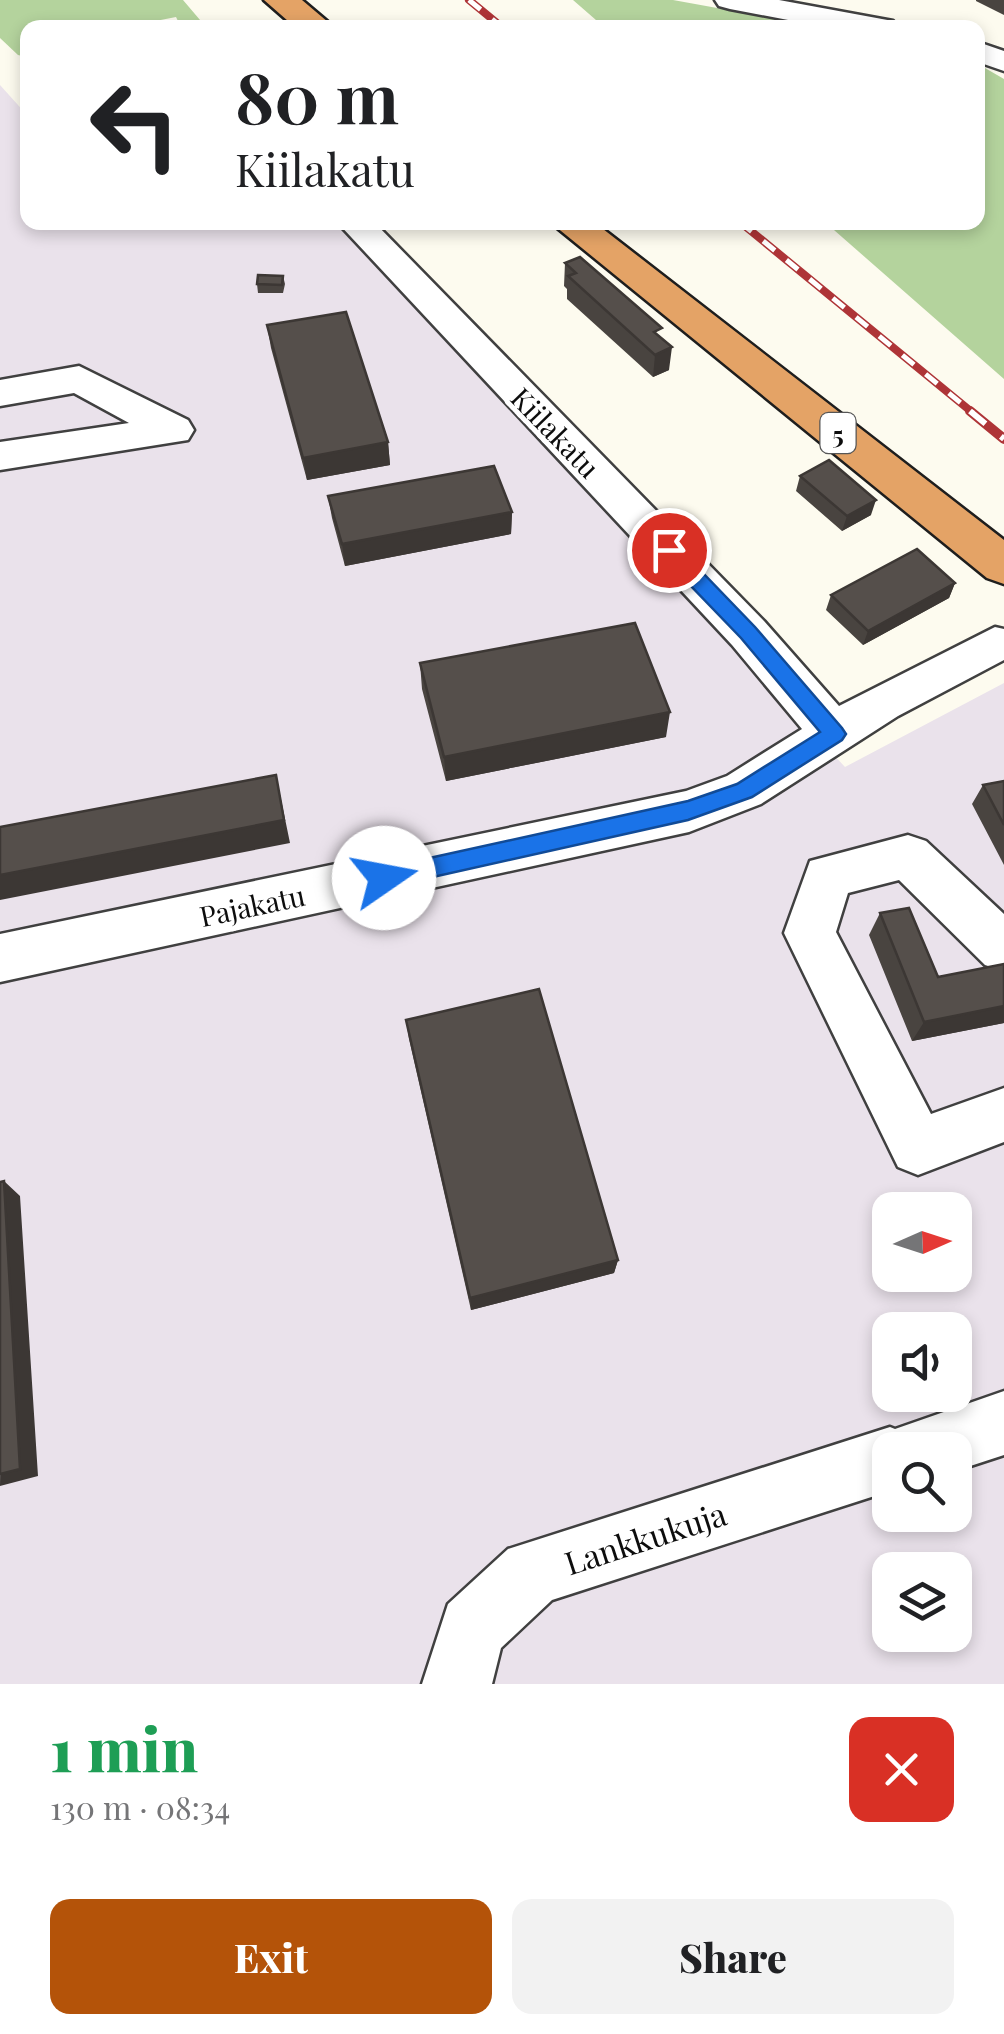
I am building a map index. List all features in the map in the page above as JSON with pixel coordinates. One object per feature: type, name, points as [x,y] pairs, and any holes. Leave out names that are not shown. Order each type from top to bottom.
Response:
[{"type":"highway","points":[[282,0],[308,20]]},
{"type":"highway","name":"5","points":[[579,230],[1004,566]]},
{"type":"street","points":[[730,0],[839,20]]},
{"type":"street","name":"Kiilakatu","points":[[362,230],[748,633],[835,734]]},
{"type":"street","points":[[0,393],[80,379],[174,430],[0,456]]},
{"type":"street","name":"Pajakatu","points":[[0,958],[688,810],[744,790],[880,703],[995,644]]},
{"type":"street","points":[[1004,948],[908,856],[828,876],[810,934],[918,1147],[1004,1115]]},
{"type":"street","points":[[972,1433],[1004,1423]]},
{"type":"street","name":"Lankkukuja","points":[[457,1684],[472,1628],[532,1573],[872,1465]]},
{"type":"shaded area","points":[[0,85],[20,107],[20,230],[343,230],[845,767],[1004,683],[1004,1684],[0,1684]]},
{"type":"green space","points":[[0,0],[183,0],[200,20],[20,20],[20,55],[0,38]]},
{"type":"green space","points":[[573,0],[673,0],[784,20],[596,20]]},
{"type":"green space","points":[[985,68],[1004,79],[1004,379],[834,230],[985,230]]},
{"type":"building","points":[[580,257],[662,328],[654,332],[672,347],[655,355],[568,276],[576,273],[565,263]]},
{"type":"building","points":[[258,275],[283,276],[282,285],[257,284]]},
{"type":"building","points":[[346,312],[388,442],[303,458],[267,325]]},
{"type":"building","points":[[829,460],[876,500],[847,516],[800,476]]},
{"type":"building","points":[[494,466],[512,512],[342,544],[328,496]]},
{"type":"building","points":[[917,549],[955,583],[868,631],[831,595]]},
{"type":"building","points":[[635,623],[670,712],[444,757],[420,663]]},
{"type":"building","points":[[276,775],[284,820],[0,875],[0,827]]},
{"type":"building","points":[[1004,781],[1004,825],[983,785]]},
{"type":"building","points":[[909,908],[938,977],[1004,964],[1004,1006],[924,1022],[880,913]]},
{"type":"building","points":[[539,989],[618,1260],[470,1298],[406,1020]]},
{"type":"building","points":[[4,1181],[20,1469],[0,1474],[0,1182]]},
{"type":"railway","points":[[469,0],[493,20]]},
{"type":"railway","points":[[750,230],[973,413]]},
{"type":"railway","points":[[970,411],[1004,439]]},
{"type":"route","points":[[384,878],[688,810],[744,790],[835,734],[748,633],[669,550]]}]
